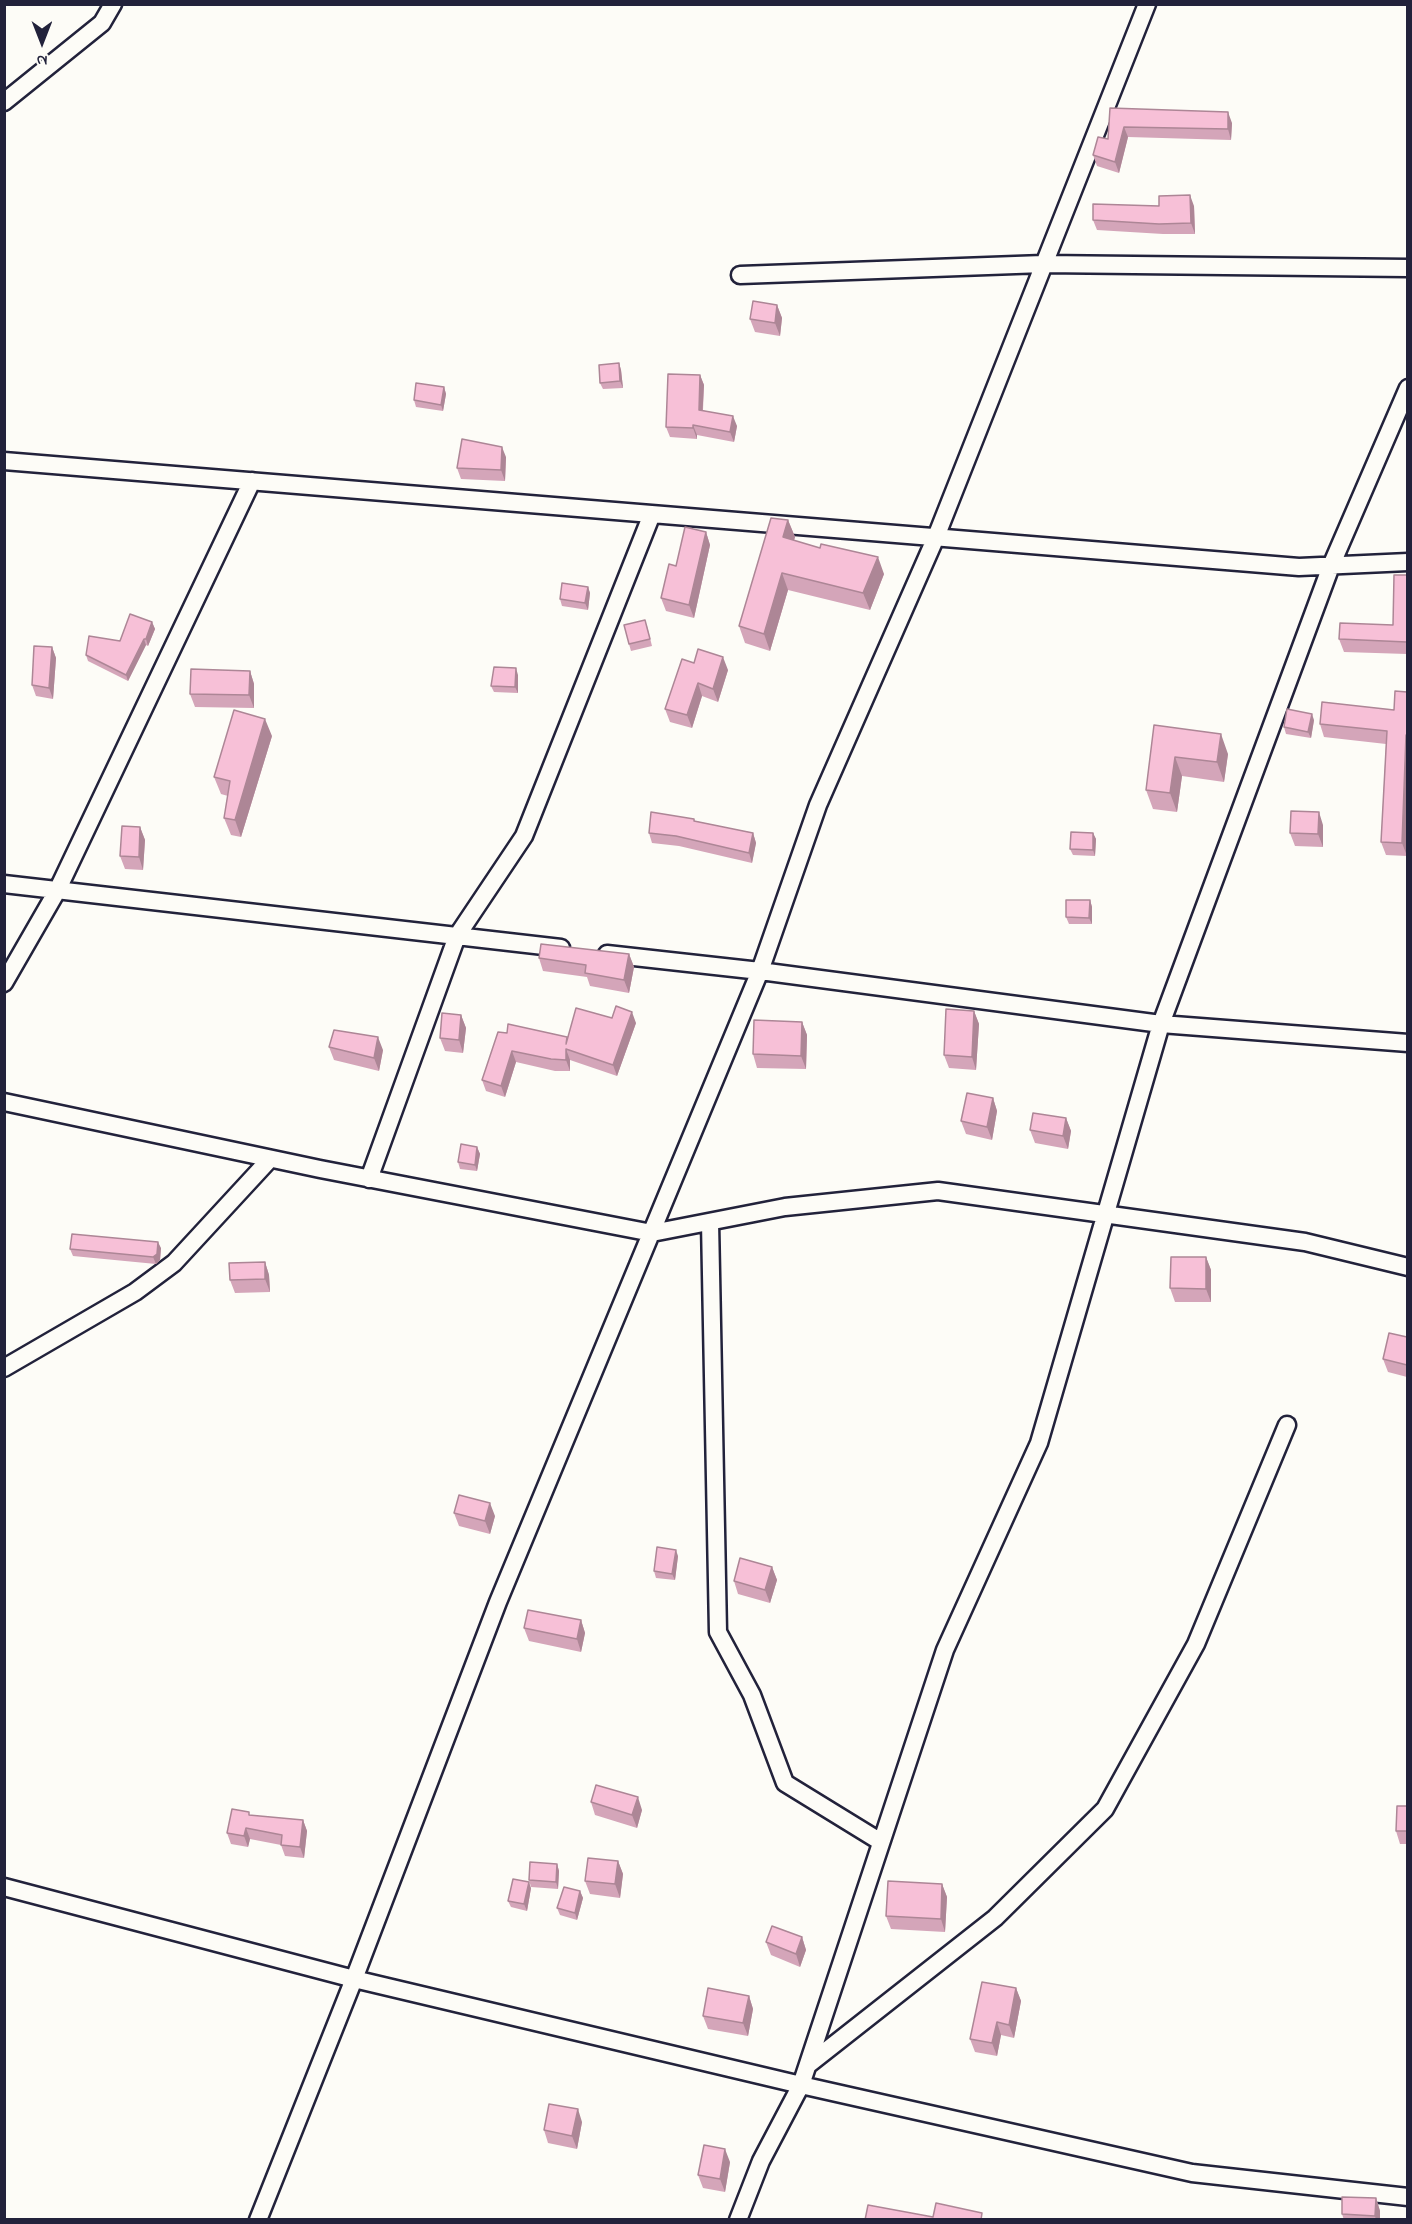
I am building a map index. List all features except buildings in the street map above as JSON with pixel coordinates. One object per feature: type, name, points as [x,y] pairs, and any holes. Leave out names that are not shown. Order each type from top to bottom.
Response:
[{"type":"street","points":[[4,102],[102,23],[113,4]]},
{"type":"street","points":[[258,2220],[354,1979],[498,1602],[760,971],[818,805],[936,537],[1147,4]]},
{"type":"street","points":[[740,274],[1043,264],[1407,268]]},
{"type":"street","points":[[738,2220],[761,2161],[801,2085],[945,1650],[1040,1443],[1161,1024],[1331,566],[1407,388]]},
{"type":"street","points":[[4,461],[1299,567],[1407,562]]},
{"type":"street","points":[[4,983],[57,891],[252,481]]},
{"type":"street","points":[[369,1179],[457,936],[524,836],[652,514]]},
{"type":"street","points":[[4,884],[760,971],[1161,1024],[1407,1043]]},
{"type":"street","points":[[4,1102],[243,1151],[270,1159],[652,1233],[785,1207],[938,1191],[1305,1242],[1407,1267]]},
{"type":"street","points":[[4,1368],[135,1292],[174,1263],[270,1159]]},
{"type":"street","points":[[710,1222],[718,1632],[752,1695],[785,1783],[882,1842]]},
{"type":"street","points":[[808,2065],[995,1918],[1105,1809],[1196,1644],[1287,1425]]},
{"type":"street","points":[[4,1887],[354,1979],[801,2085],[1192,2173],[1407,2197]]}]
